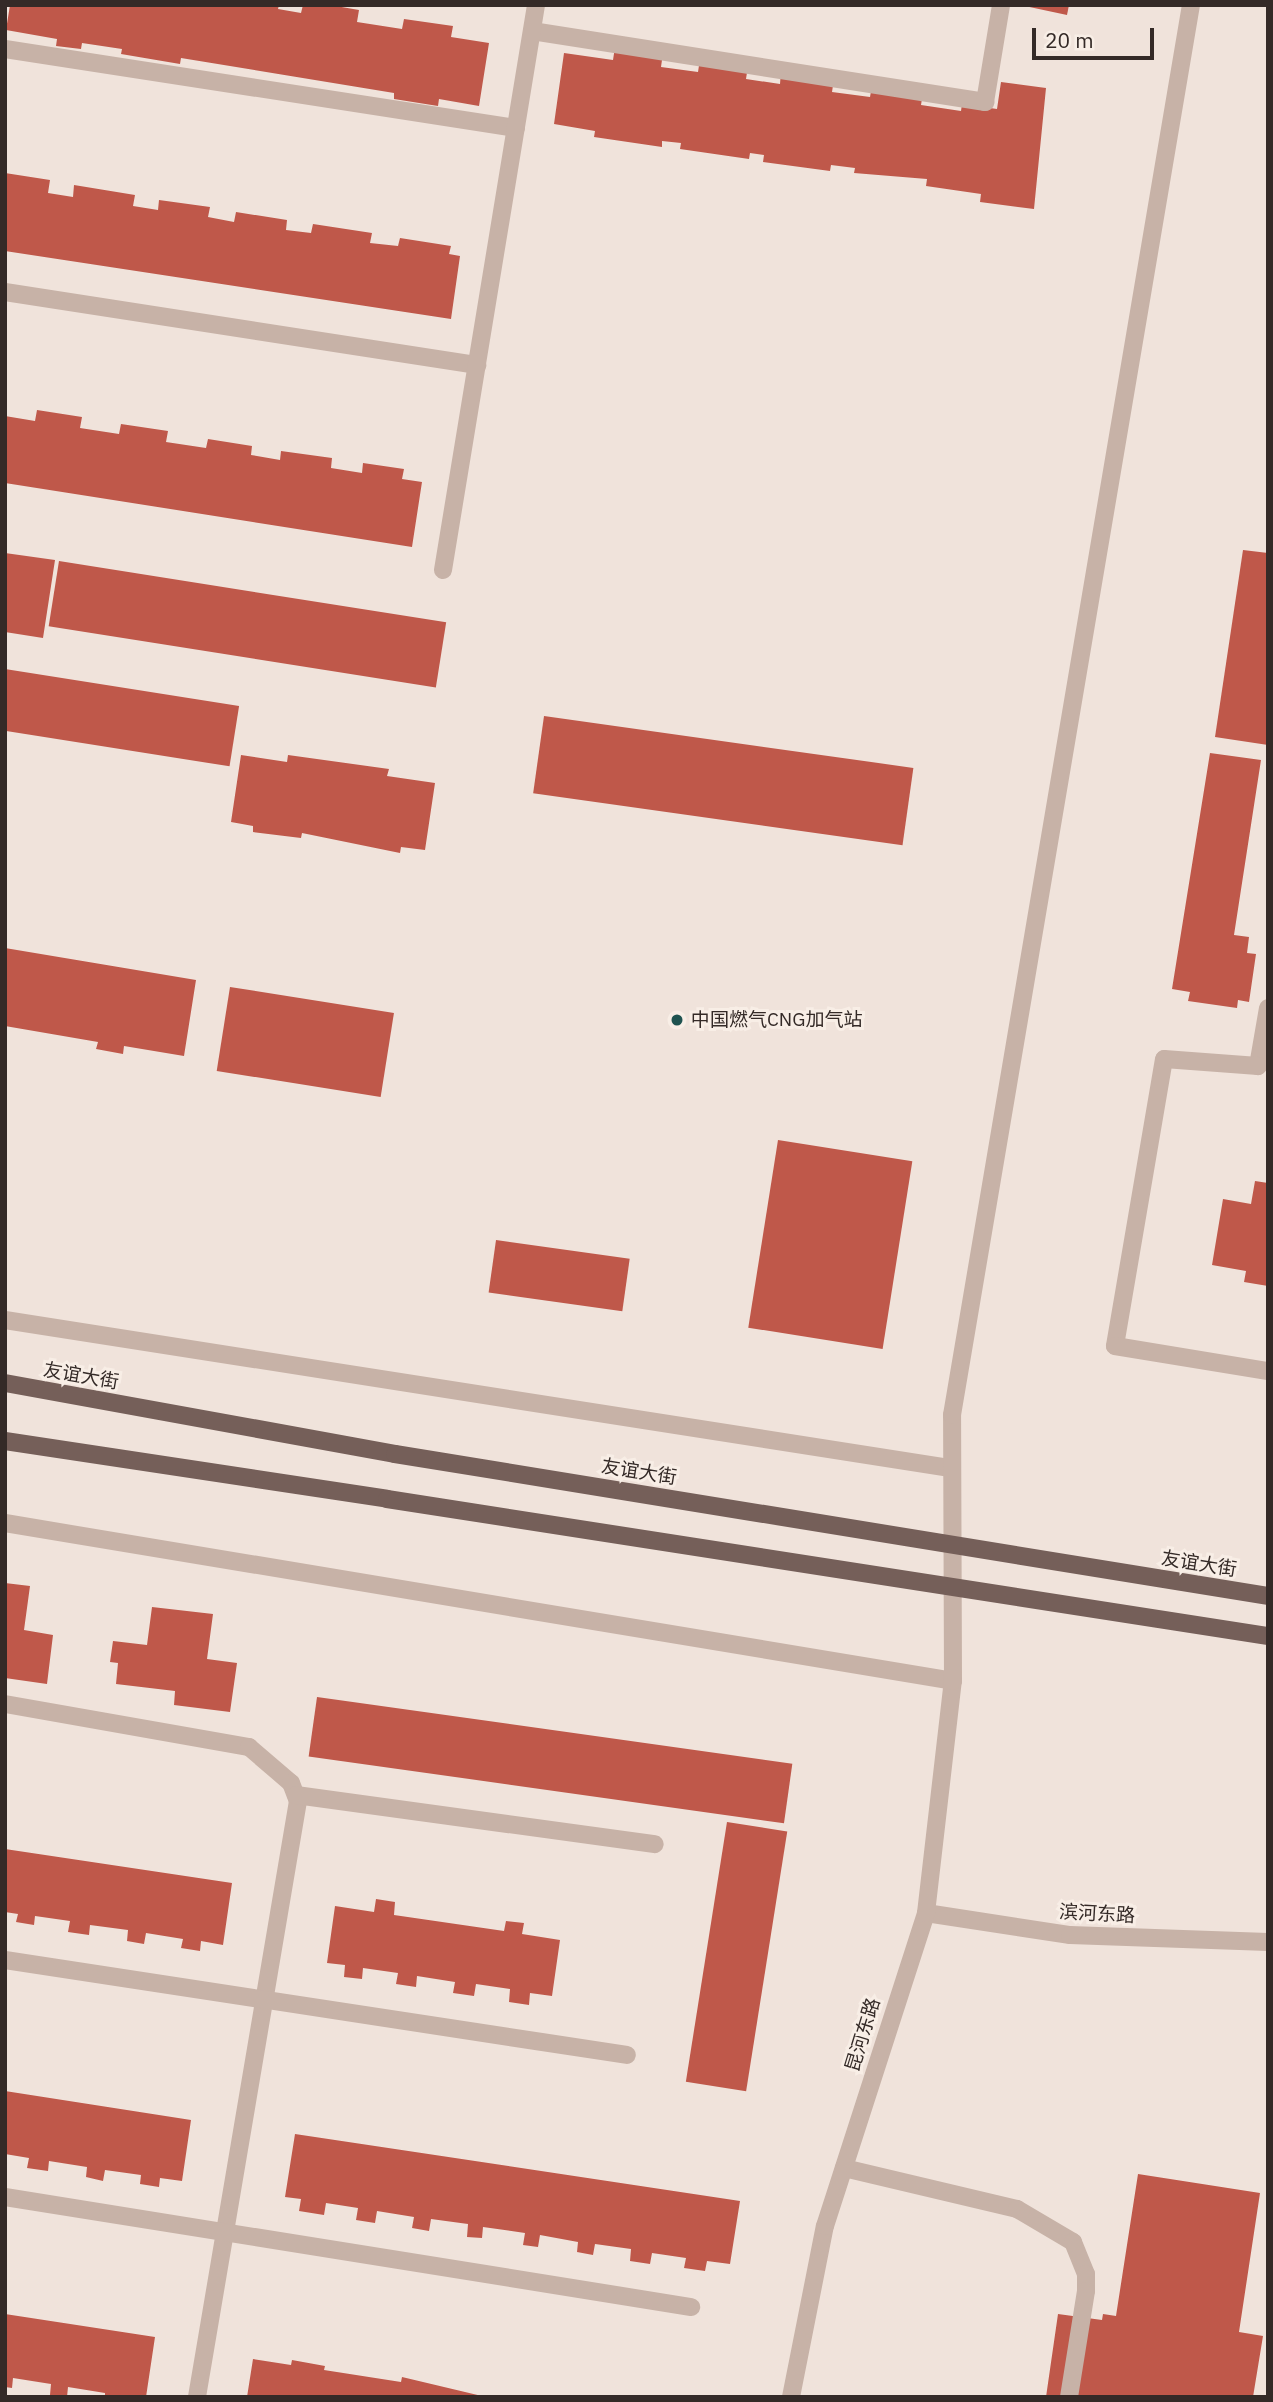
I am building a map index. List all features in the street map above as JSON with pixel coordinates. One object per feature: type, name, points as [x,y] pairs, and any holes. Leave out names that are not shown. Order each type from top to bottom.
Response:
[{"type":"main road","name":"友谊大街","points":[[5,1383],[395,1454],[1268,1596]]},
{"type":"main road","points":[[5,1441],[1268,1636]]},
{"type":"street","points":[[443,570],[536,5]]},
{"type":"street","points":[[532,31],[985,102],[1001,5]]},
{"type":"street","name":"昆河东路","points":[[791,2397],[825,2226],[926,1913],[953,1681],[950,1468],[952,1415],[1191,5]]},
{"type":"street","points":[[5,49],[516,128]]},
{"type":"street","points":[[5,292],[477,365]]},
{"type":"street","points":[[1268,1008],[1258,1066],[1164,1059],[1115,1346],[1268,1371]]},
{"type":"street","points":[[5,1320],[950,1468]]},
{"type":"street","points":[[5,1523],[953,1681]]},
{"type":"street","points":[[5,1704],[249,1747],[291,1783],[296,1795],[265,1999],[197,2397]]},
{"type":"street","points":[[296,1795],[655,1844]]},
{"type":"street","name":"滨河东路","points":[[926,1913],[1070,1936],[1268,1942]]},
{"type":"street","points":[[5,1960],[627,2055]]},
{"type":"street","points":[[844,2168],[1017,2209],[1073,2242],[1086,2274],[1086,2291],[1069,2397]]},
{"type":"street","points":[[5,2197],[691,2307]]},
{"type":"building","points":[[10,5],[279,5],[278,9],[301,13],[303,5],[330,5],[359,10],[357,22],[402,29],[404,19],[453,26],[451,37],[489,43],[479,106],[439,99],[438,106],[394,99],[394,93],[181,58],[180,64],[121,54],[122,49],[82,43],[81,49],[56,46],[57,39],[6,30]]},
{"type":"building","points":[[1020,5],[1069,5],[1067,15]]},
{"type":"building","points":[[615,47],[663,53],[661,67],[698,72],[700,59],[748,66],[746,79],[780,84],[781,71],[834,79],[832,92],[870,97],[872,86],[923,93],[921,105],[961,111],[962,104],[997,109],[1001,82],[1046,88],[1034,209],[980,202],[981,194],[926,186],[927,179],[854,173],[855,168],[831,165],[830,171],[763,162],[764,155],[750,153],[749,159],[680,149],[681,143],[662,141],[662,147],[594,137],[595,131],[554,124],[564,53],[613,60]]},
{"type":"building","points":[[5,173],[50,180],[48,193],[73,197],[74,185],[135,195],[133,206],[158,210],[159,200],[210,207],[208,217],[234,222],[236,212],[287,220],[286,230],[311,233],[313,224],[372,233],[370,243],[398,246],[400,238],[451,246],[449,254],[460,256],[451,319],[5,251]]},
{"type":"building","points":[[37,410],[82,417],[80,428],[119,434],[121,424],[168,431],[166,442],[206,448],[208,439],[252,446],[251,455],[280,460],[281,451],[332,458],[331,468],[362,473],[363,463],[404,469],[402,479],[422,482],[412,547],[5,483],[5,416],[35,421]]},
{"type":"building","points":[[1243,550],[1268,553],[1268,745],[1215,737]]},
{"type":"building","points":[[5,553],[55,560],[43,638],[5,632]]},
{"type":"building","points":[[59,561],[446,622],[436,688],[49,626]]},
{"type":"building","points":[[5,669],[239,706],[230,766],[5,731]]},
{"type":"building","points":[[544,716],[913,768],[903,845],[533,793]]},
{"type":"building","points":[[1210,753],[1261,760],[1234,935],[1249,937],[1247,953],[1256,954],[1249,1002],[1238,1000],[1237,1008],[1188,1001],[1190,992],[1172,989]]},
{"type":"building","points":[[241,755],[287,762],[288,755],[389,769],[387,776],[435,783],[425,850],[401,847],[400,853],[302,833],[301,838],[253,832],[253,826],[231,822]]},
{"type":"building","points":[[5,948],[196,980],[184,1056],[124,1046],[123,1054],[96,1049],[98,1042],[5,1026]]},
{"type":"building","points":[[230,987],[394,1013],[381,1097],[217,1071]]},
{"type":"building","points":[[778,1140],[912,1161],[883,1349],[748,1328]]},
{"type":"building","points":[[1255,1181],[1268,1183],[1268,1286],[1244,1282],[1246,1271],[1212,1265],[1223,1199],[1251,1204]]},
{"type":"building","points":[[496,1240],[630,1259],[622,1311],[489,1292]]},
{"type":"building","points":[[5,1583],[30,1586],[24,1630],[53,1635],[47,1684],[5,1678]]},
{"type":"building","points":[[152,1607],[213,1614],[207,1659],[237,1663],[230,1712],[174,1705],[175,1691],[116,1684],[118,1663],[110,1662],[113,1641],[147,1645]]},
{"type":"building","points":[[317,1697],[792,1764],[784,1823],[309,1756]]},
{"type":"building","points":[[727,1822],[787,1832],[746,2091],[686,2082]]},
{"type":"building","points":[[5,1849],[232,1883],[223,1945],[201,1941],[200,1951],[181,1948],[183,1939],[146,1933],[144,1944],[127,1941],[128,1930],[90,1925],[89,1935],[68,1932],[70,1921],[35,1916],[34,1925],[16,1922],[18,1914],[5,1912]]},
{"type":"building","points":[[376,1899],[395,1902],[394,1915],[504,1931],[506,1921],[524,1923],[522,1934],[560,1940],[552,1996],[530,1993],[529,2005],[509,2002],[510,1989],[476,1984],[474,1996],[453,1993],[455,1982],[417,1976],[416,1987],[396,1984],[398,1973],[363,1968],[362,1979],[344,1977],[345,1965],[327,1963],[335,1906],[374,1912]]},
{"type":"building","points":[[5,2091],[191,2120],[182,2181],[160,2178],[159,2187],[140,2184],[141,2175],[105,2170],[103,2181],[86,2177],[87,2167],[49,2161],[48,2171],[27,2168],[29,2158],[5,2154]]},
{"type":"building","points":[[295,2134],[740,2201],[730,2264],[707,2261],[705,2271],[684,2268],[686,2258],[652,2253],[650,2264],[630,2261],[631,2249],[595,2244],[593,2255],[577,2252],[578,2242],[540,2235],[538,2247],[523,2245],[525,2233],[483,2227],[482,2238],[467,2237],[468,2224],[431,2219],[429,2231],[412,2228],[414,2217],[377,2211],[375,2223],[356,2220],[358,2208],[326,2203],[324,2215],[299,2211],[301,2199],[285,2197]]},
{"type":"building","points":[[1138,2174],[1260,2193],[1239,2332],[1263,2336],[1253,2397],[1046,2397],[1058,2314],[1102,2320],[1103,2314],[1116,2316]]},
{"type":"building","points":[[5,2314],[155,2337],[146,2397],[105,2397],[105,2393],[68,2387],[67,2397],[61,2397],[50,2395],[51,2384],[13,2378],[12,2388],[5,2387]]},
{"type":"building","points":[[253,2359],[291,2365],[292,2360],[325,2366],[324,2370],[401,2382],[402,2377],[486,2397],[247,2397]]},
{"type":"place","name":"中国燃气CNG加气站","points":[[677,1020]]}]
